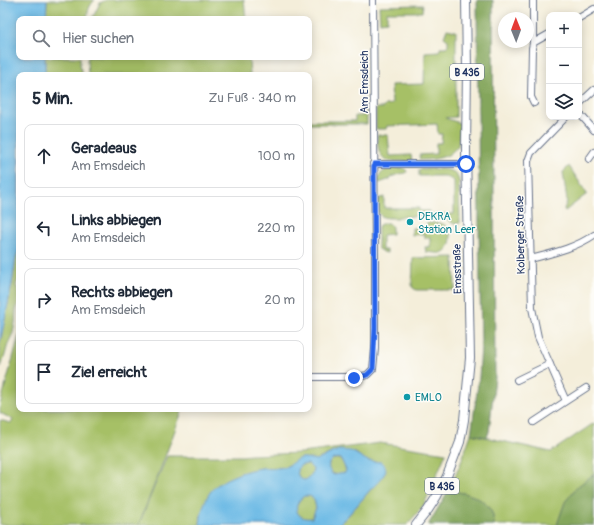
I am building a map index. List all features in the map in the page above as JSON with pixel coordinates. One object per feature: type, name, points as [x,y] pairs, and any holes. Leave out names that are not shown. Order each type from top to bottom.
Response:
[{"type":"main road","name":"Emsstraße","points":[[416,525],[428,510],[447,476],[460,442],[464,420],[470,358],[466,164],[466,0]]},
{"type":"street","name":"Am Emsdeich","points":[[312,378],[358,377],[367,375],[373,369],[375,328],[373,0]]},
{"type":"street","points":[[533,0],[533,12]]},
{"type":"street","points":[[582,16],[594,9]]},
{"type":"street","points":[[534,42],[546,36]]},
{"type":"street","points":[[532,48],[531,97],[534,103]]},
{"type":"street","points":[[582,101],[594,90]]},
{"type":"street","points":[[582,116],[594,130]]},
{"type":"street","name":"Kolberger Straße","points":[[563,120],[531,153],[528,161],[532,308],[538,337],[566,401]]},
{"type":"street","points":[[589,159],[594,152]]},
{"type":"street","points":[[374,164],[466,164]]},
{"type":"street","points":[[531,259],[563,251],[594,235]]},
{"type":"street","points":[[517,380],[550,364]]},
{"type":"street","points":[[534,422],[586,388]]},
{"type":"green space","points":[[47,0],[95,0],[89,8],[88,16],[46,16]]},
{"type":"green space","points":[[106,0],[244,0],[246,16],[94,16],[100,3]]},
{"type":"green space","points":[[477,0],[493,0],[495,378],[489,432],[487,437],[471,434],[479,377],[481,346]]},
{"type":"green space","points":[[423,5],[422,12],[387,12],[387,21],[380,22],[379,6]]},
{"type":"green space","points":[[447,29],[456,31],[456,117],[445,118],[460,123],[458,147],[445,156],[434,159],[420,160],[419,155],[436,154],[436,143],[441,143],[442,134],[438,134],[437,124],[387,126],[386,129],[376,129],[376,108],[383,108],[385,105],[392,104],[391,85],[424,84],[425,52],[439,51],[441,47],[446,47],[448,45],[448,40],[444,37]]},
{"type":"green space","points":[[45,60],[80,60],[82,72],[45,72]]},
{"type":"green space","points":[[87,60],[249,60],[250,72],[88,72]]},
{"type":"green space","points":[[363,112],[367,112],[367,124],[312,124],[312,121],[355,121],[355,116],[363,116]]},
{"type":"green space","points":[[377,135],[388,135],[390,156],[411,155],[412,161],[390,161],[386,159],[379,152]]},
{"type":"green space","points":[[569,166],[587,194],[565,211],[564,209],[567,201],[563,172]]},
{"type":"green space","points":[[392,168],[404,168],[407,171],[406,173],[391,177],[391,179],[379,183],[377,182],[382,172]]},
{"type":"green space","points":[[445,169],[456,174],[459,180],[460,223],[454,224],[445,218],[422,216],[387,218],[380,216],[377,199],[384,197],[384,208],[419,208],[419,211],[429,211],[429,214],[454,214],[454,181],[445,176],[419,176],[419,170]]},
{"type":"green space","points":[[389,223],[392,227],[392,234],[382,235],[382,250],[387,250],[387,253],[378,249],[378,228],[379,225]]},
{"type":"green space","points":[[427,223],[442,224],[449,229],[451,241],[450,245],[445,251],[441,253],[426,252],[425,247],[430,247],[430,238],[425,238],[425,234],[412,235],[412,228],[426,228]]},
{"type":"green space","points":[[16,257],[15,323],[13,333],[0,368],[0,343]]},
{"type":"green space","points":[[454,257],[455,290],[416,290],[412,287],[413,258]]},
{"type":"green space","points":[[16,347],[16,412],[182,412],[139,524],[167,456],[242,456],[301,453],[380,443],[446,453],[424,505],[407,525],[338,525],[347,517],[385,473],[379,462],[368,461],[356,453],[335,451],[316,460],[303,458],[285,467],[261,468],[239,474],[225,480],[211,491],[201,513],[200,525],[0,525],[0,420],[10,423],[13,421],[0,413],[0,405]]},
{"type":"green space","points":[[594,423],[594,474],[577,487],[565,502],[557,525],[494,525],[492,513],[479,499],[460,492],[448,491],[460,465],[471,434],[551,452]]},
{"type":"green space","points":[[333,459],[341,459],[346,470],[345,473],[336,475],[330,472],[328,468],[329,463]]},
{"type":"green space","points":[[308,464],[313,469],[312,474],[304,480],[299,477],[297,469],[301,465]]},
{"type":"green space","points":[[594,474],[594,525],[557,525],[565,502],[577,487]]},
{"type":"green space","points":[[448,491],[460,492],[479,499],[492,513],[494,525],[428,525]]},
{"type":"green space","points":[[304,496],[311,496],[314,499],[316,508],[312,518],[302,517],[297,512],[297,504]]},
{"type":"water","points":[[0,0],[47,0],[46,16],[16,16],[16,60],[45,60],[45,72],[16,72],[16,257],[0,343]]},
{"type":"water","points":[[339,450],[351,451],[368,461],[382,462],[386,470],[380,480],[338,525],[200,525],[206,498],[215,487],[227,479],[255,469],[285,467],[301,458],[315,460],[320,459]],"holes":[[[333,459],[341,459],[346,470],[345,473],[334,475],[329,470],[329,463]],[[308,464],[313,469],[310,477],[304,480],[299,477],[298,474],[297,469],[301,465]],[[304,496],[310,496],[314,499],[316,508],[312,518],[302,517],[299,515],[297,508],[300,500]]]},
{"type":"place","name":"DEKRA Station Leer","points":[[410,222]]},
{"type":"place","name":"EMLO","points":[[407,397]]},
{"type":"route","points":[[354,378],[367,375],[373,369],[375,328],[374,164],[466,164]]}]
